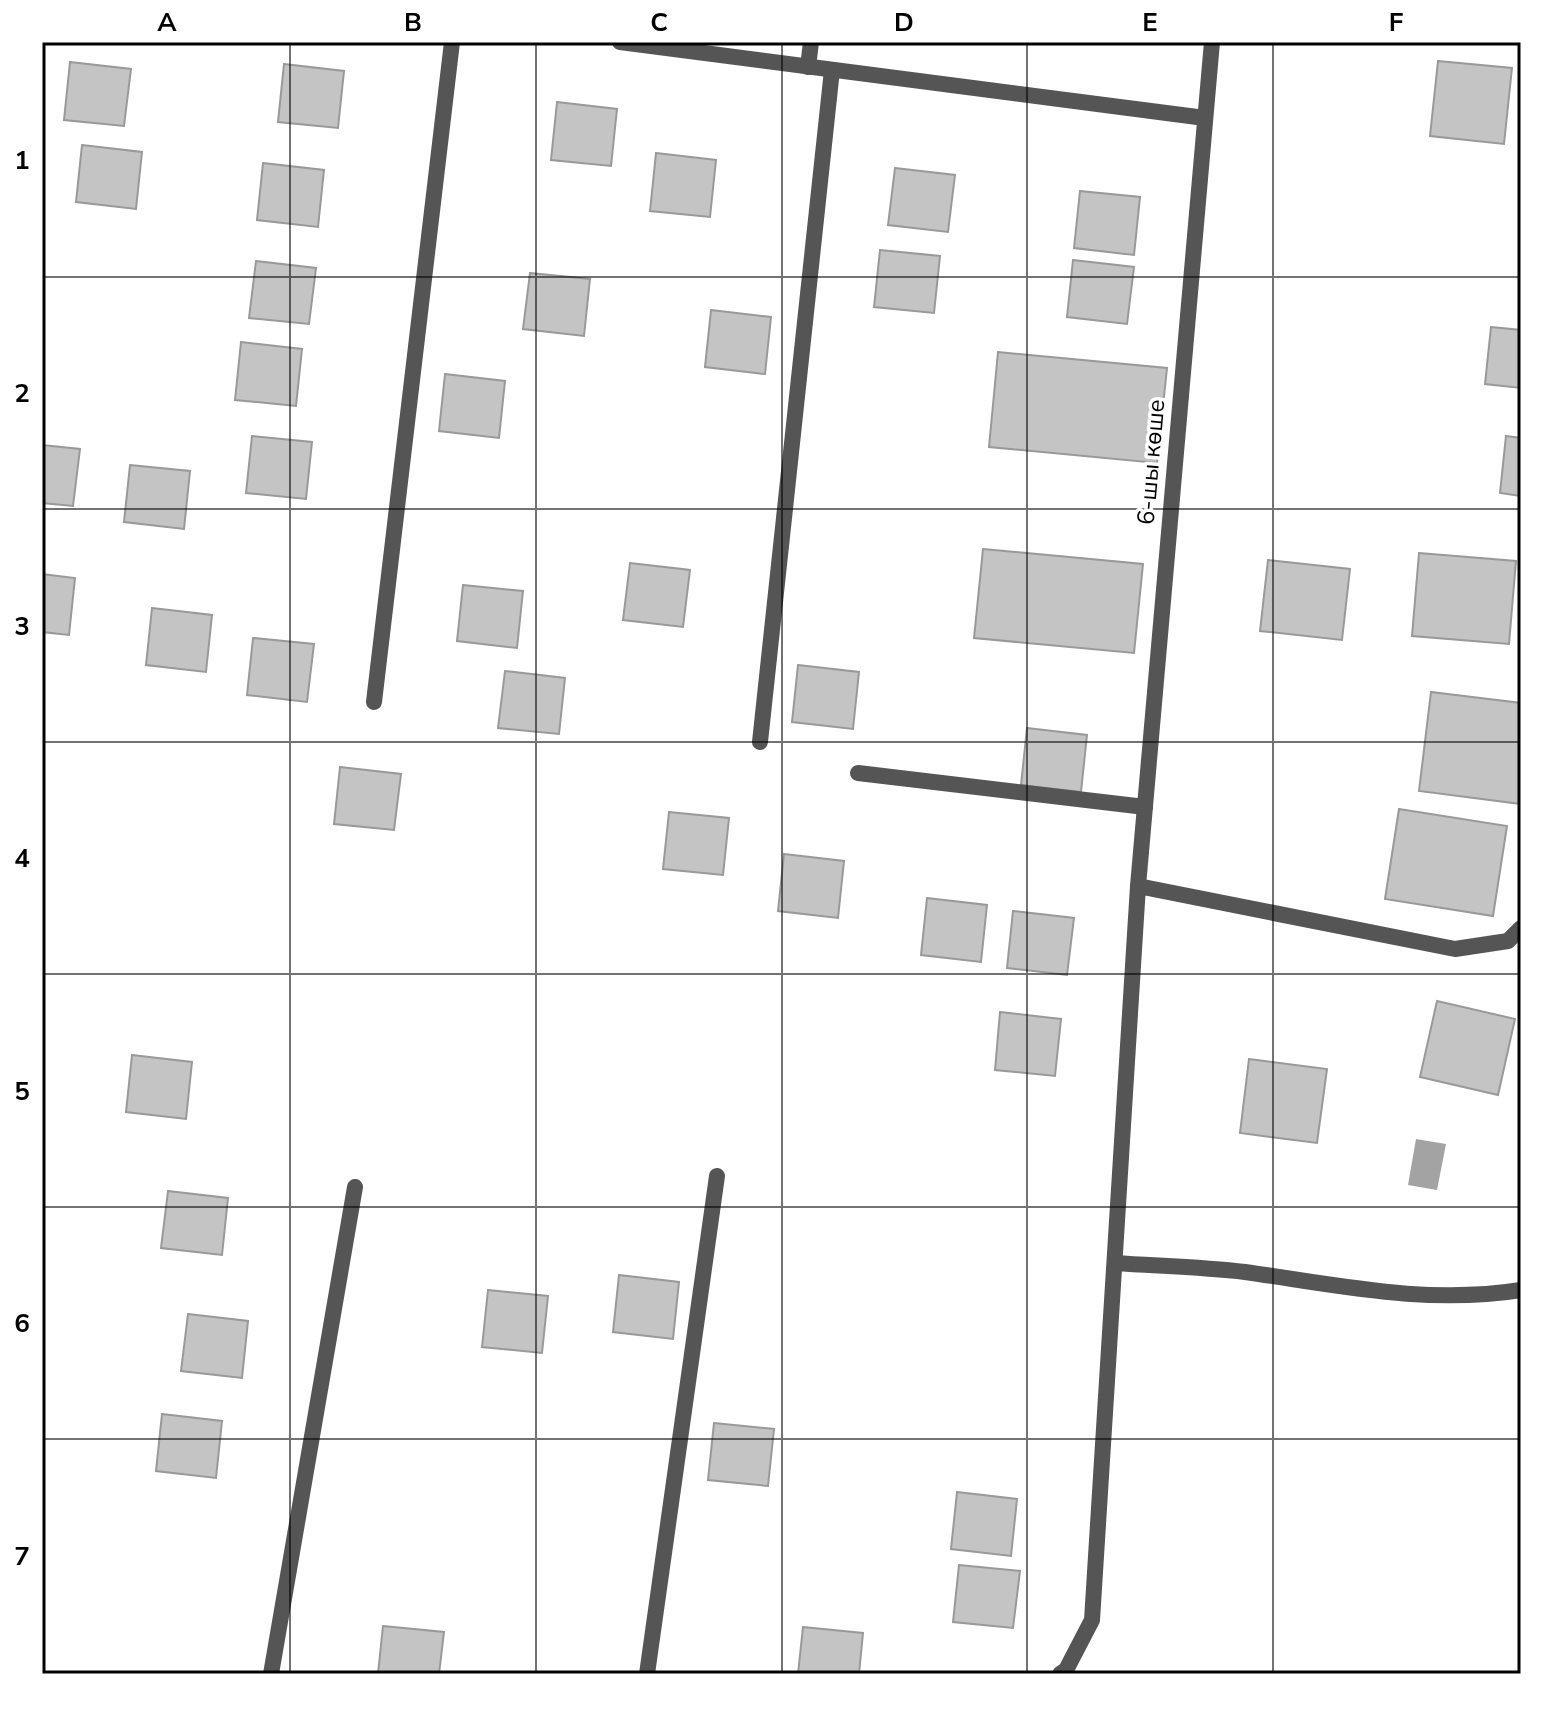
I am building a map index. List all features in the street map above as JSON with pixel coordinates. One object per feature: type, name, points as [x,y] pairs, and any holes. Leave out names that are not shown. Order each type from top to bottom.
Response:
[{"type":"street","points":[[374,702],[452,42]]},
{"type":"street","points":[[620,42],[1205,118]]},
{"type":"street","points":[[808,67],[811,42]]},
{"type":"street","name":"6-шы көше","points":[[1060,1674],[1066,1670],[1092,1620],[1138,886],[1212,42]]},
{"type":"street","points":[[760,742],[832,70]]},
{"type":"street","points":[[858,773],[1145,807]]},
{"type":"street","points":[[1138,886],[1455,949],[1508,941],[1521,928]]},
{"type":"street","points":[[647,1674],[717,1176]]},
{"type":"street","points":[[271,1674],[355,1187]]},
{"type":"street","points":[[1115,1263],[1240,1272],[1416,1296],[1461,1297],[1521,1290]]},
{"type":"shaded area","points":[[1416,1139],[1446,1144],[1437,1190],[1408,1185]]},
{"type":"building","points":[[1438,61],[1512,68],[1504,144],[1430,136]]},
{"type":"building","points":[[70,62],[131,69],[124,126],[64,120]]},
{"type":"building","points":[[284,64],[344,71],[338,128],[278,122]]},
{"type":"building","points":[[557,102],[617,109],[611,166],[551,160]]},
{"type":"building","points":[[82,145],[142,152],[136,209],[76,202]]},
{"type":"building","points":[[656,153],[716,160],[710,217],[650,211]]},
{"type":"building","points":[[263,163],[324,170],[318,227],[257,220]]},
{"type":"building","points":[[895,168],[955,175],[948,232],[888,225]]},
{"type":"building","points":[[1080,191],[1140,197],[1134,255],[1074,248]]},
{"type":"building","points":[[880,250],[940,256],[934,313],[874,307]]},
{"type":"building","points":[[1073,260],[1134,267],[1127,324],[1067,317]]},
{"type":"building","points":[[256,261],[316,268],[309,324],[249,318]]},
{"type":"building","points":[[530,273],[590,279],[584,336],[523,329]]},
{"type":"building","points":[[711,310],[771,317],[765,374],[705,367]]},
{"type":"building","points":[[1491,327],[1521,330],[1521,388],[1485,384]]},
{"type":"building","points":[[241,342],[302,349],[296,406],[235,400]]},
{"type":"building","points":[[998,352],[1167,368],[1157,463],[989,447]]},
{"type":"building","points":[[445,374],[505,381],[499,438],[439,431]]},
{"type":"building","points":[[252,436],[312,442],[306,499],[246,493]]},
{"type":"building","points":[[1506,436],[1521,438],[1521,496],[1500,493]]},
{"type":"building","points":[[42,445],[80,449],[73,506],[42,503]]},
{"type":"building","points":[[130,465],[190,471],[184,529],[124,522]]},
{"type":"building","points":[[983,549],[1143,564],[1134,653],[974,638]]},
{"type":"building","points":[[1419,553],[1516,561],[1509,644],[1412,636]]},
{"type":"building","points":[[1268,560],[1350,569],[1342,640],[1260,631]]},
{"type":"building","points":[[630,563],[690,570],[683,627],[623,620]]},
{"type":"building","points":[[42,574],[75,578],[69,635],[42,632]]},
{"type":"building","points":[[463,585],[523,591],[517,648],[457,641]]},
{"type":"building","points":[[152,608],[212,615],[206,672],[146,665]]},
{"type":"building","points":[[253,638],[314,644],[307,702],[247,695]]},
{"type":"building","points":[[798,665],[859,672],[853,729],[792,722]]},
{"type":"building","points":[[505,671],[565,678],[559,734],[498,728]]},
{"type":"building","points":[[1431,692],[1521,703],[1521,804],[1419,791]]},
{"type":"building","points":[[1027,728],[1087,735],[1081,792],[1021,785]]},
{"type":"building","points":[[340,767],[401,774],[394,830],[334,824]]},
{"type":"building","points":[[1399,809],[1507,826],[1493,916],[1385,899]]},
{"type":"building","points":[[669,812],[729,818],[723,875],[663,869]]},
{"type":"building","points":[[784,854],[844,861],[838,918],[778,911]]},
{"type":"building","points":[[927,898],[987,905],[981,962],[921,955]]},
{"type":"building","points":[[1013,911],[1074,918],[1067,975],[1007,968]]},
{"type":"building","points":[[1437,1001],[1515,1019],[1498,1095],[1420,1077]]},
{"type":"building","points":[[1000,1012],[1061,1019],[1055,1076],[995,1070]]},
{"type":"building","points":[[132,1055],[192,1062],[186,1119],[126,1112]]},
{"type":"building","points":[[1249,1059],[1327,1069],[1317,1143],[1240,1133]]},
{"type":"building","points":[[168,1191],[228,1198],[222,1255],[161,1248]]},
{"type":"building","points":[[619,1275],[679,1282],[673,1339],[613,1332]]},
{"type":"building","points":[[488,1290],[548,1296],[542,1353],[482,1347]]},
{"type":"building","points":[[188,1314],[248,1321],[242,1378],[181,1371]]},
{"type":"building","points":[[162,1414],[222,1421],[216,1478],[156,1471]]},
{"type":"building","points":[[714,1423],[774,1429],[768,1486],[708,1480]]},
{"type":"building","points":[[957,1492],[1017,1499],[1011,1556],[951,1549]]},
{"type":"building","points":[[959,1565],[1020,1571],[1013,1628],[953,1622]]},
{"type":"building","points":[[383,1626],[444,1632],[439,1674],[378,1674]]},
{"type":"building","points":[[803,1627],[863,1633],[859,1674],[798,1674]]}]
